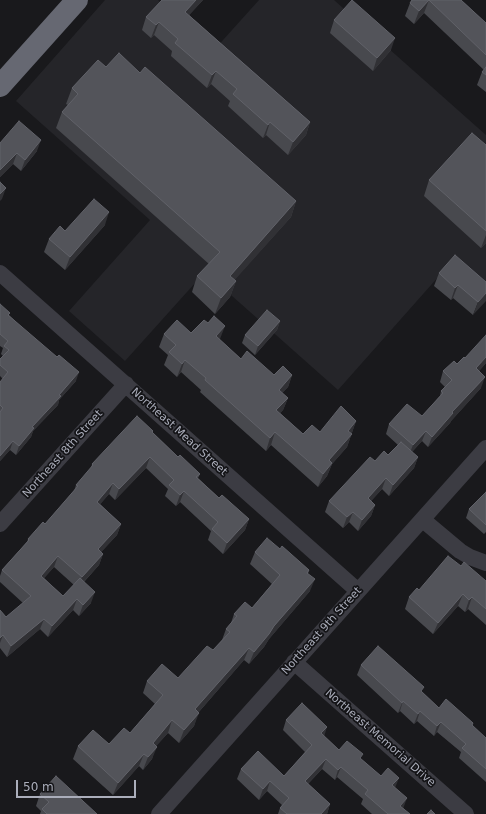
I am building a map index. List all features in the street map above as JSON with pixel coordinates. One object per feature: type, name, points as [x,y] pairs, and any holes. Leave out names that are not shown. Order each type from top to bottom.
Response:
[{"type":"highway","points":[[0,86],[77,0]]},
{"type":"street","name":"Northeast Mead Street","points":[[0,272],[358,591]]},
{"type":"street","name":"Northeast 8th Street","points":[[0,524],[126,384]]},
{"type":"street","name":"Northeast 9th Street","points":[[159,814],[486,448]]},
{"type":"street","points":[[423,520],[460,551],[470,557],[486,563]]},
{"type":"street","name":"Northeast Memorial Drive","points":[[294,662],[466,814]]},
{"type":"shaded area","points":[[105,0],[158,0],[214,50],[259,0],[334,0],[486,135],[486,285],[455,258],[338,390],[205,272],[125,361],[69,311],[150,220],[16,101]]},
{"type":"building","points":[[162,0],[196,0],[185,12],[310,122],[293,142],[270,122],[268,125],[233,94],[237,89],[216,71],[212,75],[175,43],[178,39],[159,22],[156,25],[146,17]]},
{"type":"building","points":[[352,0],[395,38],[377,58],[334,20]]},
{"type":"building","points":[[412,0],[429,0],[419,11],[410,3]]},
{"type":"building","points":[[429,0],[461,0],[486,23],[486,55]]},
{"type":"building","points":[[119,53],[140,73],[145,67],[296,201],[230,276],[236,281],[221,298],[197,276],[220,252],[62,112],[78,94],[72,88],[98,60],[106,67]]},
{"type":"building","points":[[486,67],[486,75],[482,72]]},
{"type":"building","points":[[19,121],[41,140],[25,160],[17,153],[0,170],[0,143]]},
{"type":"building","points":[[472,133],[486,145],[486,231],[429,180]]},
{"type":"building","points":[[0,182],[6,188],[0,194]]},
{"type":"building","points":[[94,199],[109,212],[70,257],[49,239],[60,226],[65,231]]},
{"type":"building","points":[[455,255],[486,282],[486,293],[478,302],[458,285],[455,288],[439,273]]},
{"type":"building","points":[[0,304],[10,313],[8,315],[57,357],[59,355],[79,372],[59,395],[61,396],[32,427],[34,428],[19,446],[13,441],[0,456],[0,412],[3,408],[0,405],[0,382],[8,372],[0,365],[0,359],[9,350],[4,346],[8,341],[0,334]]},
{"type":"building","points":[[267,310],[280,321],[258,346],[245,335]]},
{"type":"building","points":[[214,316],[225,326],[216,336],[241,359],[247,351],[274,375],[283,366],[292,375],[279,390],[288,398],[276,410],[303,434],[312,425],[320,432],[341,406],[356,421],[348,431],[352,434],[329,460],[332,463],[323,474],[275,432],[270,438],[205,380],[206,378],[185,360],[182,364],[169,352],[176,345],[164,334],[177,320],[191,333],[204,320],[208,323]]},
{"type":"building","points":[[486,335],[486,357],[476,368],[485,377],[452,412],[453,413],[432,437],[426,431],[413,445],[389,424],[407,404],[422,416],[443,393],[441,391],[452,380],[443,371],[454,361],[457,364],[464,357],[465,358]]},
{"type":"building","points":[[137,416],[178,457],[180,455],[200,474],[196,477],[219,498],[222,495],[249,519],[227,543],[212,529],[218,522],[184,491],[180,495],[169,485],[174,480],[150,457],[119,489],[113,483],[97,502],[121,524],[98,549],[103,554],[82,577],[58,556],[41,576],[63,596],[80,578],[95,592],[83,605],[77,599],[52,626],[44,619],[11,646],[3,635],[0,638],[0,610],[6,617],[31,596],[2,570],[43,522],[45,524],[78,486],[76,485],[93,465],[92,464]]},
{"type":"building","points":[[401,442],[418,457],[393,485],[386,478],[368,498],[375,505],[362,520],[353,512],[347,517],[329,501],[370,457],[375,461],[384,451],[388,455]]},
{"type":"building","points":[[486,492],[486,525],[469,509]]},
{"type":"building","points":[[267,538],[280,549],[282,546],[309,570],[307,573],[315,579],[274,626],[254,652],[249,648],[195,709],[199,713],[184,730],[172,720],[153,743],[157,747],[148,757],[144,754],[118,783],[78,746],[93,730],[109,744],[124,728],[130,733],[163,695],[147,681],[162,664],[178,678],[207,646],[213,650],[230,632],[226,629],[237,616],[234,614],[245,602],[252,608],[280,575],[255,552]]},
{"type":"building","points":[[448,556],[461,566],[464,562],[486,581],[486,609],[472,597],[469,600],[463,594],[438,623],[409,597],[417,588],[419,590]]},
{"type":"building","points":[[378,646],[424,687],[421,691],[439,708],[446,699],[473,723],[472,725],[486,738],[486,769],[462,748],[466,744],[441,722],[437,726],[420,711],[418,714],[403,701],[402,703],[361,665]]},
{"type":"building","points":[[302,703],[327,727],[321,733],[339,750],[347,741],[363,754],[360,758],[381,776],[388,768],[399,778],[392,785],[407,798],[400,806],[410,814],[388,814],[365,794],[368,790],[341,767],[338,770],[326,759],[305,781],[330,804],[321,814],[287,814],[280,808],[289,798],[270,781],[263,789],[241,769],[258,751],[284,776],[312,745],[286,720]]},
{"type":"building","points":[[56,776],[97,814],[47,814],[42,809],[49,802],[40,794]]},
{"type":"building","points":[[431,810],[435,814],[427,814]]}]
